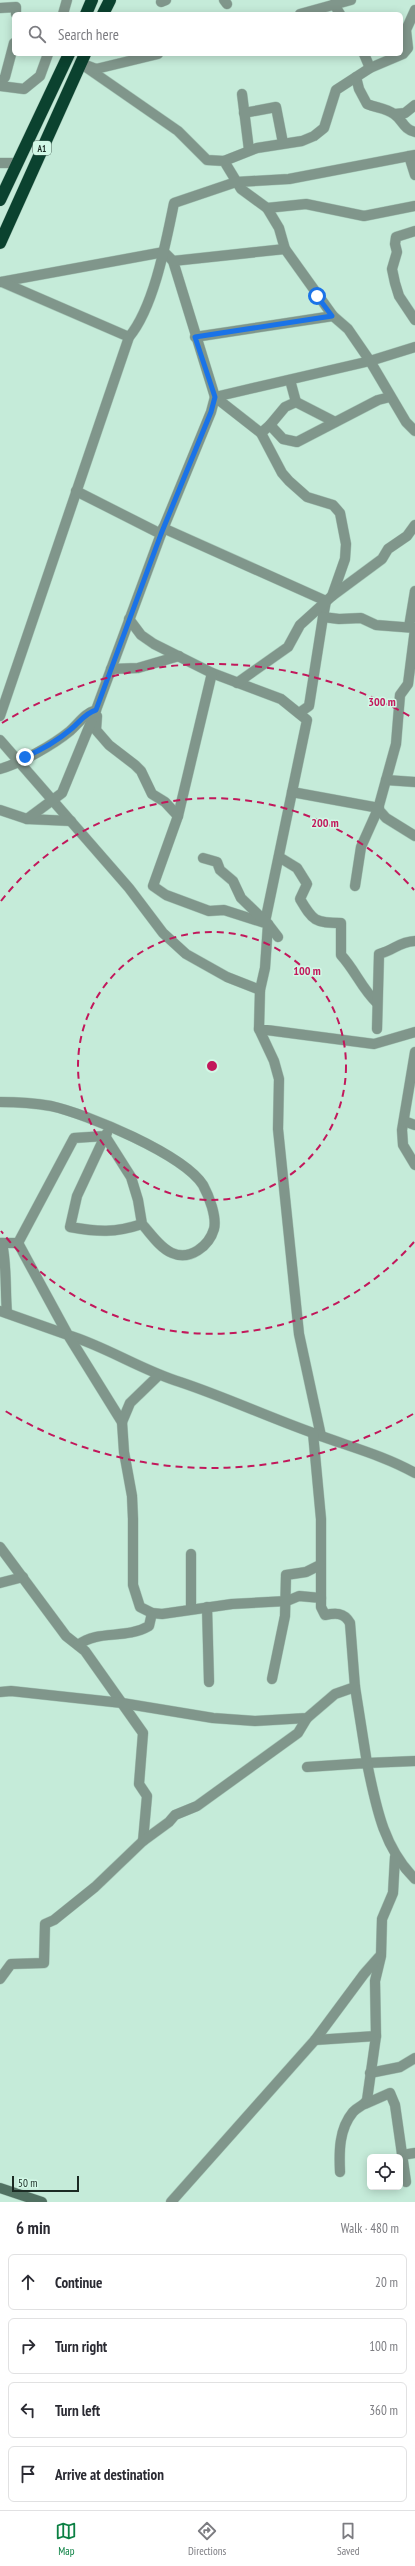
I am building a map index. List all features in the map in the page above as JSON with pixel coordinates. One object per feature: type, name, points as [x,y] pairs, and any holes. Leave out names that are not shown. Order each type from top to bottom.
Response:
[{"type":"highway","points":[[87,12],[92,0]]},
{"type":"highway","points":[[104,12],[110,0]]},
{"type":"highway","name":"A1","points":[[0,200],[67,56]]},
{"type":"highway","name":"A1","points":[[0,243],[82,59]]},
{"type":"main road","points":[[0,2188],[42,2202]]},
{"type":"street","points":[[64,12],[67,0]]},
{"type":"street","points":[[304,12],[323,3],[334,4],[351,0]]},
{"type":"street","points":[[334,4],[339,12]]},
{"type":"street","points":[[0,8],[16,7],[16,12]]},
{"type":"street","points":[[403,52],[408,48],[406,30],[415,10]]},
{"type":"street","points":[[12,51],[5,78],[0,84],[24,89],[40,76],[47,56]]},
{"type":"street","points":[[82,59],[96,69],[150,56]]},
{"type":"street","points":[[365,56],[370,68]]},
{"type":"street","points":[[82,59],[178,131],[207,160],[224,161],[249,150],[314,136],[324,128],[336,90],[370,68],[395,56]]},
{"type":"street","points":[[356,78],[359,89],[368,104],[395,114],[407,130],[415,132]]},
{"type":"street","points":[[242,94],[249,150]]},
{"type":"street","points":[[395,114],[405,113],[415,106]]},
{"type":"street","points":[[244,113],[276,107],[283,143]]},
{"type":"street","points":[[0,716],[129,337],[143,316],[164,252],[174,203],[236,182],[289,179],[412,155],[415,175]]},
{"type":"street","points":[[224,161],[241,189],[267,208],[279,228],[285,249],[332,316],[348,329],[370,361],[390,397],[415,432]]},
{"type":"street","points":[[0,163],[18,163]]},
{"type":"street","points":[[267,208],[306,204],[364,216],[415,206]]},
{"type":"street","points":[[415,231],[396,238],[394,244],[398,252],[392,269],[399,296],[415,320]]},
{"type":"street","points":[[174,261],[285,249]]},
{"type":"street","points":[[28,819],[62,793],[96,710],[162,531],[211,412],[215,397],[195,337],[174,261],[164,252]]},
{"type":"street","points":[[1,282],[164,252]]},
{"type":"street","points":[[1,282],[129,337]]},
{"type":"street","points":[[195,337],[332,316]]},
{"type":"street","points":[[215,397],[370,361],[415,347]]},
{"type":"street","points":[[290,380],[296,402],[335,422]]},
{"type":"street","points":[[215,397],[261,433],[282,474],[307,497],[332,505],[340,513],[346,544],[345,559],[323,617],[309,706],[299,713]]},
{"type":"street","points":[[270,425],[283,439],[297,442],[335,422],[390,397]]},
{"type":"street","points":[[261,433],[285,407],[296,402]]},
{"type":"street","points":[[76,491],[162,531],[329,599]]},
{"type":"street","points":[[237,683],[288,647],[296,630],[329,599],[382,558],[388,549],[407,536],[415,525]]},
{"type":"street","points":[[355,886],[361,847],[378,808],[398,730],[400,695],[408,684],[415,591]]},
{"type":"street","points":[[323,617],[339,619],[361,618],[376,625],[413,628]]},
{"type":"street","points":[[130,619],[146,639],[212,673],[281,699],[307,720],[278,857],[267,923],[265,968],[260,990],[259,1029],[274,1061],[278,1079],[278,1129],[299,1334],[317,1435],[321,1518],[321,1598],[324,1614],[336,1612],[346,1617],[350,1623],[355,1686],[367,1763],[377,1811],[395,1857],[415,1879]]},
{"type":"street","points":[[111,669],[138,668],[178,656]]},
{"type":"street","points":[[212,673],[178,816],[153,886],[166,895],[209,911],[224,910],[267,923]]},
{"type":"street","points":[[0,769],[19,762],[46,748],[69,731],[90,712],[96,710]]},
{"type":"street","points":[[96,710],[96,730],[109,745],[136,765],[141,771],[152,794],[165,802],[178,816]]},
{"type":"street","points":[[0,740],[129,888],[162,933],[186,954],[220,973],[260,990]]},
{"type":"street","points":[[386,780],[415,782]]},
{"type":"street","points":[[292,792],[378,808],[386,818],[415,836]]},
{"type":"street","points":[[0,810],[28,819],[71,821]]},
{"type":"street","points":[[278,857],[297,868],[307,884],[300,899],[309,914],[316,921],[322,923],[341,923],[341,955],[348,963],[364,991],[377,1003]]},
{"type":"street","points":[[203,858],[217,862],[220,870],[233,881],[241,898],[267,923],[278,937]]},
{"type":"street","points":[[377,1029],[379,954],[391,951],[401,942],[415,941]]},
{"type":"street","points":[[259,1029],[374,1044],[415,1032]]},
{"type":"street","points":[[415,1052],[404,1122],[403,1145],[415,1166]]},
{"type":"street","points":[[0,1102],[27,1102],[53,1107],[110,1127],[155,1147],[202,1184],[210,1202],[214,1228],[205,1246],[190,1255],[182,1256],[163,1248],[142,1224],[138,1200],[131,1177],[105,1136]]},
{"type":"street","points":[[404,1122],[415,1125]]},
{"type":"street","points":[[110,1127],[77,1196],[70,1227],[94,1232],[120,1231],[142,1224]]},
{"type":"street","points":[[18,1243],[74,1138],[105,1136]]},
{"type":"street","points":[[18,1243],[1,1243],[6,1262],[3,1312],[103,1347],[159,1374],[226,1397],[317,1435],[390,1460],[415,1473]]},
{"type":"street","points":[[18,1243],[68,1335],[122,1422]]},
{"type":"street","points":[[159,1374],[130,1403],[122,1422],[124,1452],[133,1518],[133,1585],[140,1607],[152,1613],[286,1601],[299,1596],[321,1598]]},
{"type":"street","points":[[0,1547],[66,1636],[85,1651],[143,1733],[139,1784],[146,1796],[143,1841]]},
{"type":"street","points":[[191,1554],[192,1609]]},
{"type":"street","points":[[272,1678],[286,1601],[286,1575],[306,1572],[320,1565]]},
{"type":"street","points":[[0,1583],[23,1577]]},
{"type":"street","points":[[207,1607],[208,1682]]},
{"type":"street","points":[[78,1645],[89,1637],[137,1633],[149,1626],[152,1613]]},
{"type":"street","points":[[0,1978],[11,1964],[44,1963],[45,1924],[54,1920],[95,1887],[143,1841],[175,1815],[197,1806],[298,1733],[307,1718],[335,1694],[355,1686]]},
{"type":"street","points":[[0,1692],[11,1691],[122,1703],[213,1718],[255,1720],[307,1718]]},
{"type":"street","points":[[307,1767],[415,1761]]},
{"type":"street","points":[[365,2104],[376,2036],[375,1980],[381,1956],[382,1919],[393,1893],[395,1857]]},
{"type":"street","points":[[171,2202],[315,2040],[364,1974],[381,1956]]},
{"type":"street","points":[[315,2040],[376,2036]]},
{"type":"street","points":[[370,2073],[400,2067],[415,2058]]},
{"type":"street","points":[[340,2172],[339,2150],[345,2125],[354,2110],[390,2093],[395,2105],[402,2154]]},
{"type":"street","points":[[403,2155],[415,2153]]},
{"type":"street","points":[[403,2162],[406,2182]]},
{"type":"route","points":[[25,757],[46,748],[69,731],[90,712],[96,710],[161,534],[211,412],[215,397],[195,337],[332,316],[317,296]]}]
